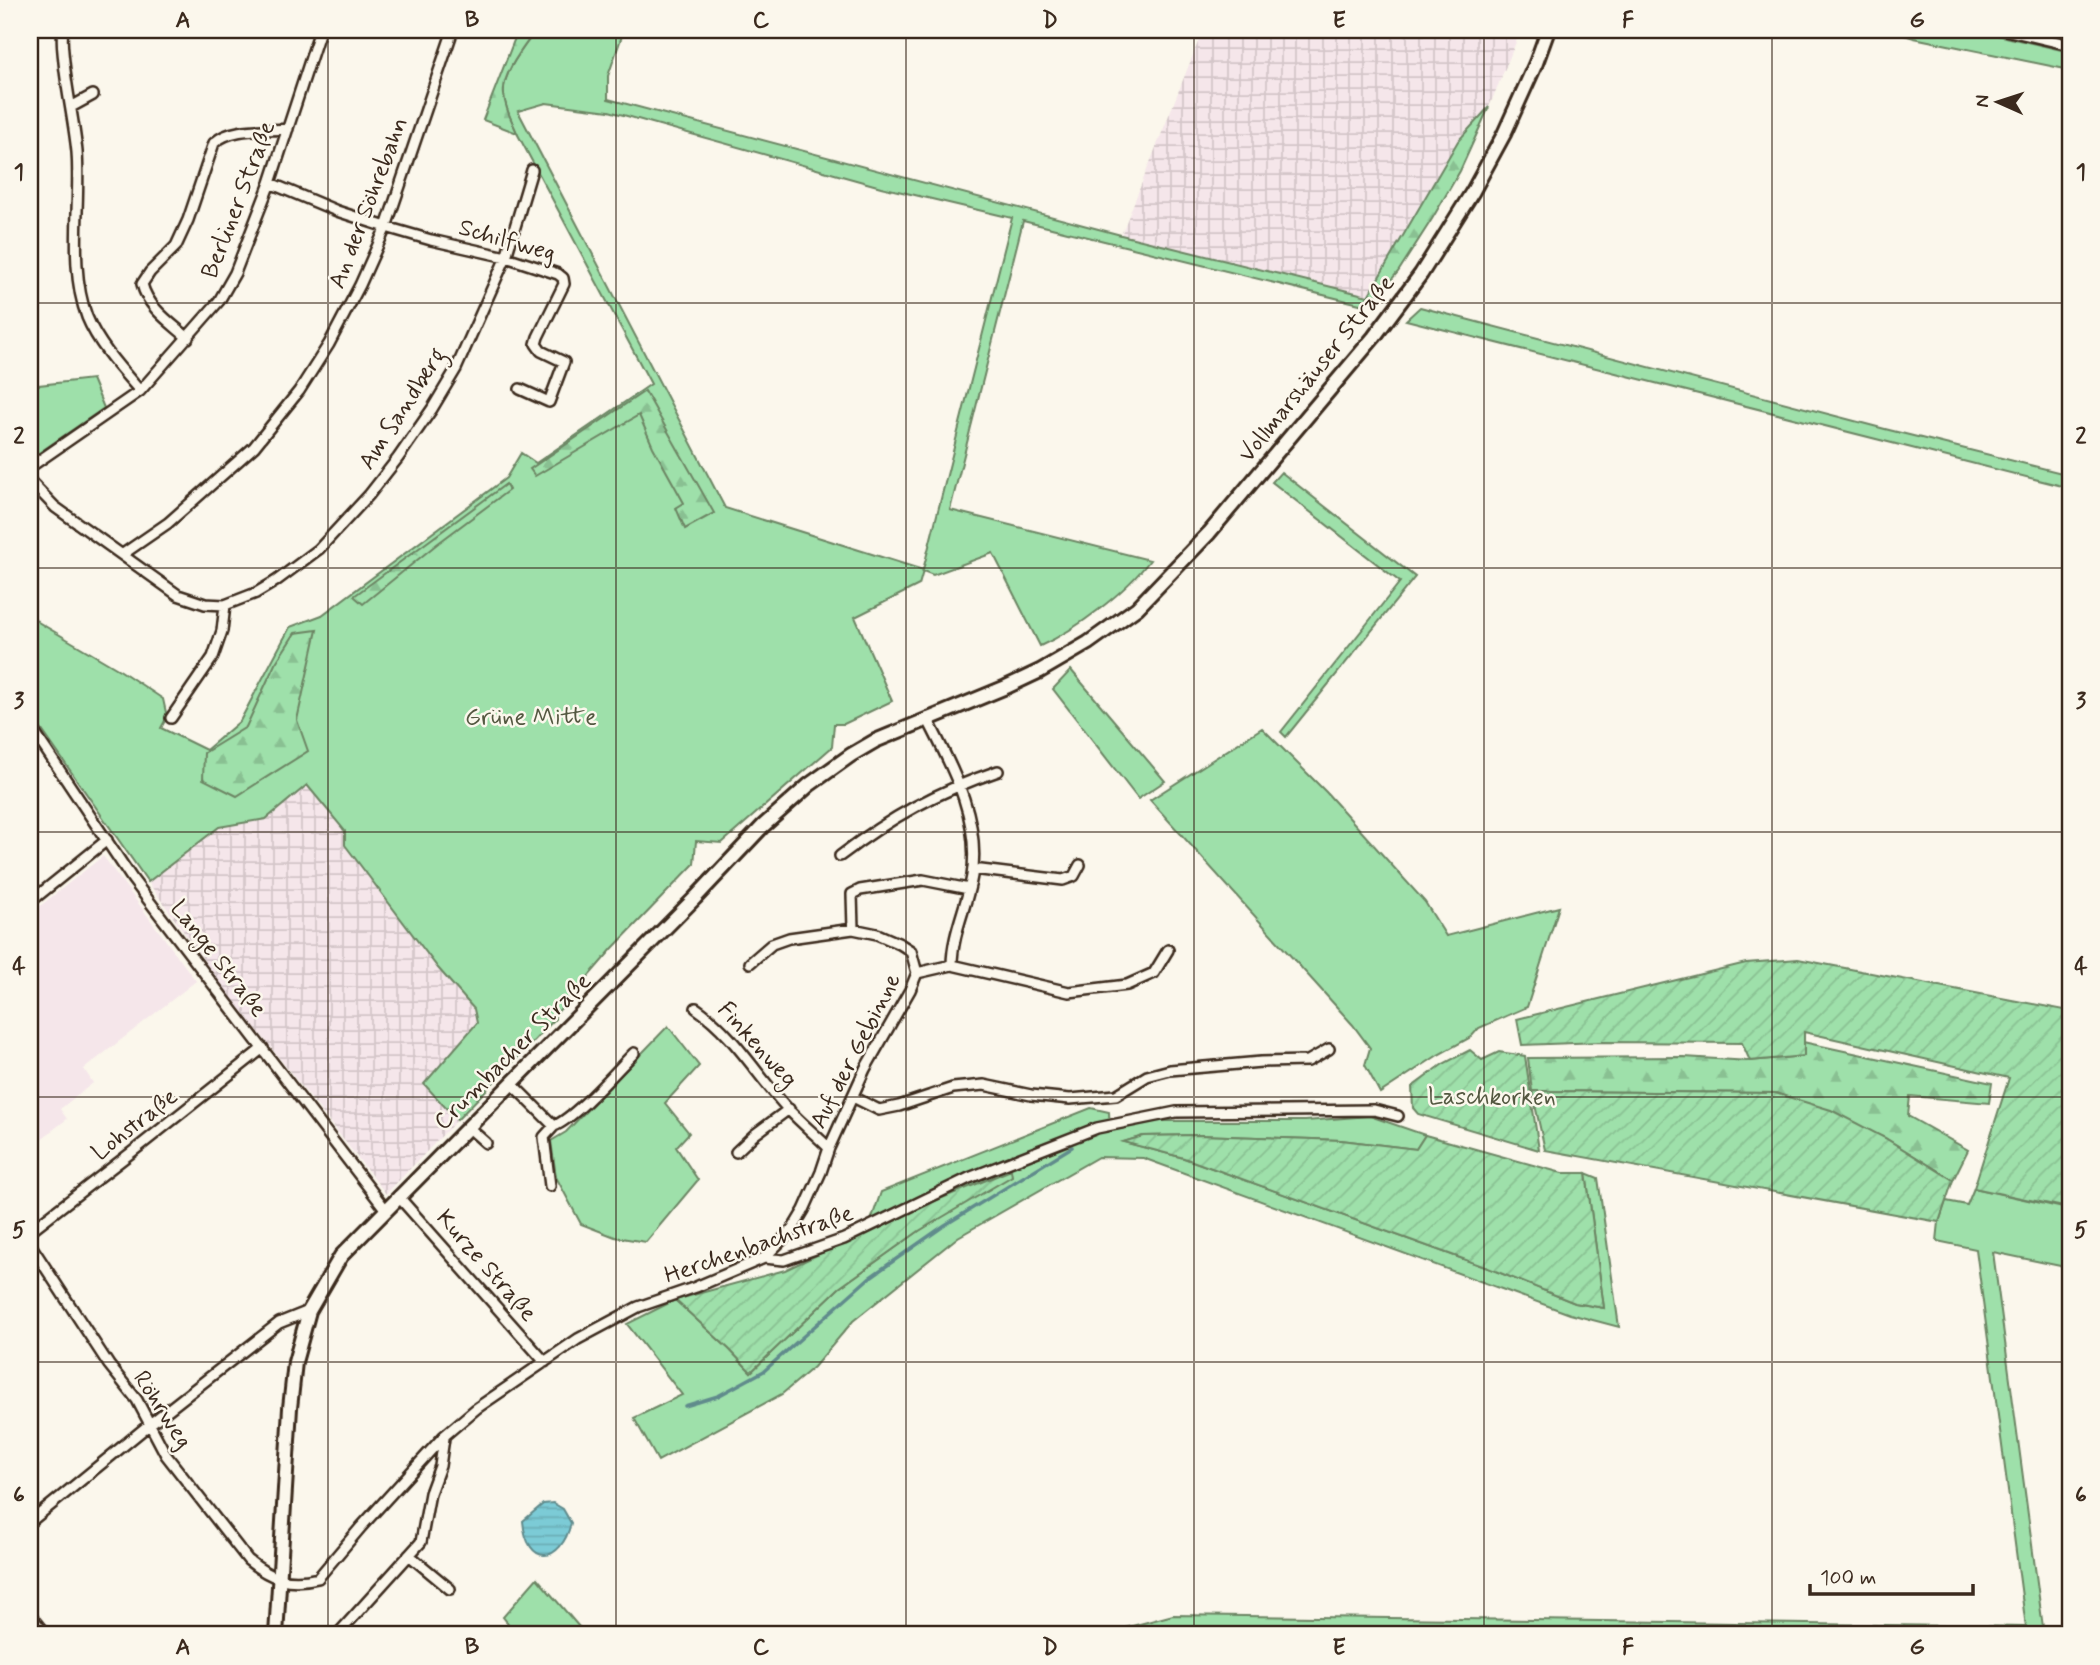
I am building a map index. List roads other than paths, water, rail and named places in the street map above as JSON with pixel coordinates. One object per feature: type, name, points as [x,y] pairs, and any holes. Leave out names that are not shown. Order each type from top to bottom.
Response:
[{"type":"main road","name":"Vollmarshäuser Straße","points":[[1040,671],[1087,643],[1137,608],[1209,533],[1374,337],[1421,274],[1473,191],[1504,134],[1548,30]]},
{"type":"main road","name":"Crumbacher Straße","points":[[276,1635],[295,1362],[309,1311],[341,1256],[785,805],[808,785],[875,741],[1040,671]]},
{"type":"street","points":[[63,30],[65,71],[77,152],[78,271],[81,292],[88,317],[100,340],[140,391]]},
{"type":"street","name":"Berliner Straße","points":[[30,467],[140,391],[219,301],[235,273],[270,183],[320,30]]},
{"type":"street","name":"An der Söhrebahn","points":[[122,554],[168,523],[254,447],[299,391],[360,285],[386,227],[453,30]]},
{"type":"street","points":[[2006,30],[2070,45]]},
{"type":"street","points":[[71,107],[93,95]]},
{"type":"street","points":[[188,338],[145,297],[142,284],[176,246],[214,143],[220,137],[234,132],[288,129]]},
{"type":"street","name":"Am Sandberg","points":[[225,605],[256,593],[319,549],[369,495],[407,446],[456,369],[506,257],[532,170]]},
{"type":"street","name":"Schilfweg","points":[[270,183],[337,211],[386,227],[506,257],[563,278],[565,284],[536,344],[541,351],[564,362],[549,402],[520,389]]},
{"type":"street","points":[[30,481],[55,507],[178,595],[205,604],[225,605],[222,631],[213,656],[171,718]]},
{"type":"street","points":[[927,718],[969,810],[974,845],[969,889],[952,948],[952,965],[1069,992],[1127,985],[1154,973],[1168,950]]},
{"type":"street","name":"Lange Straße","points":[[30,726],[154,909],[386,1210]]},
{"type":"street","points":[[839,856],[875,829],[924,800],[959,784],[998,771]]},
{"type":"street","points":[[30,902],[107,840]]},
{"type":"street","points":[[972,869],[1063,880],[1074,876],[1080,865]]},
{"type":"street","points":[[853,929],[852,894],[860,890],[923,880],[969,889]]},
{"type":"street","points":[[750,963],[772,944],[789,938],[853,929],[877,934],[911,951],[918,973]]},
{"type":"street","name":"Auf der Gebinne","points":[[829,1148],[866,1069],[918,973],[952,965]]},
{"type":"street","name":"Finkenweg","points":[[696,1008],[730,1037],[789,1110],[829,1148]]},
{"type":"street","name":"Lohstraße","points":[[30,1231],[263,1048]]},
{"type":"street","points":[[853,1097],[879,1110],[953,1088],[984,1085],[1031,1096],[1070,1098],[1116,1095],[1147,1076],[1170,1070],[1308,1061],[1329,1049]]},
{"type":"street","points":[[550,1186],[544,1137],[554,1126],[574,1113],[634,1053]]},
{"type":"street","points":[[512,1084],[554,1126]]},
{"type":"street","name":"Finkenweg","points":[[736,1152],[754,1135],[789,1110]]},
{"type":"street","name":"Herchenbachstraße","points":[[280,1579],[318,1578],[444,1436],[477,1408],[578,1339],[638,1307],[696,1287],[764,1258],[784,1260],[844,1239],[969,1178],[1097,1128],[1176,1112],[1374,1110],[1398,1115]]},
{"type":"street","points":[[468,1127],[486,1143]]},
{"type":"street","points":[[764,1258],[792,1230],[804,1210],[829,1148]]},
{"type":"street","name":"Kurze Straße","points":[[398,1196],[545,1362]]},
{"type":"street","name":"Röhrweg","points":[[30,1244],[109,1365],[137,1400],[166,1455],[248,1560],[264,1574],[280,1579]]},
{"type":"street","points":[[30,1522],[149,1424],[279,1323],[309,1311]]},
{"type":"street","points":[[337,1635],[421,1542],[430,1493],[440,1466],[444,1436]]},
{"type":"street","points":[[409,1555],[450,1589]]},
{"type":"street","points":[[30,1615],[46,1635]]},
{"type":"water","points":[[553,1503],[563,1509],[571,1523],[560,1547],[545,1555],[537,1553],[531,1547],[523,1521],[543,1504]]},
{"type":"waterway","points":[[685,1406],[718,1396],[764,1371],[869,1278],[945,1225],[1072,1147]]},
{"type":"park label","name":"Grüne Mitte","points":[[531,717]]},
{"type":"park label","name":"Laschkorken","points":[[1492,1097]]}]
